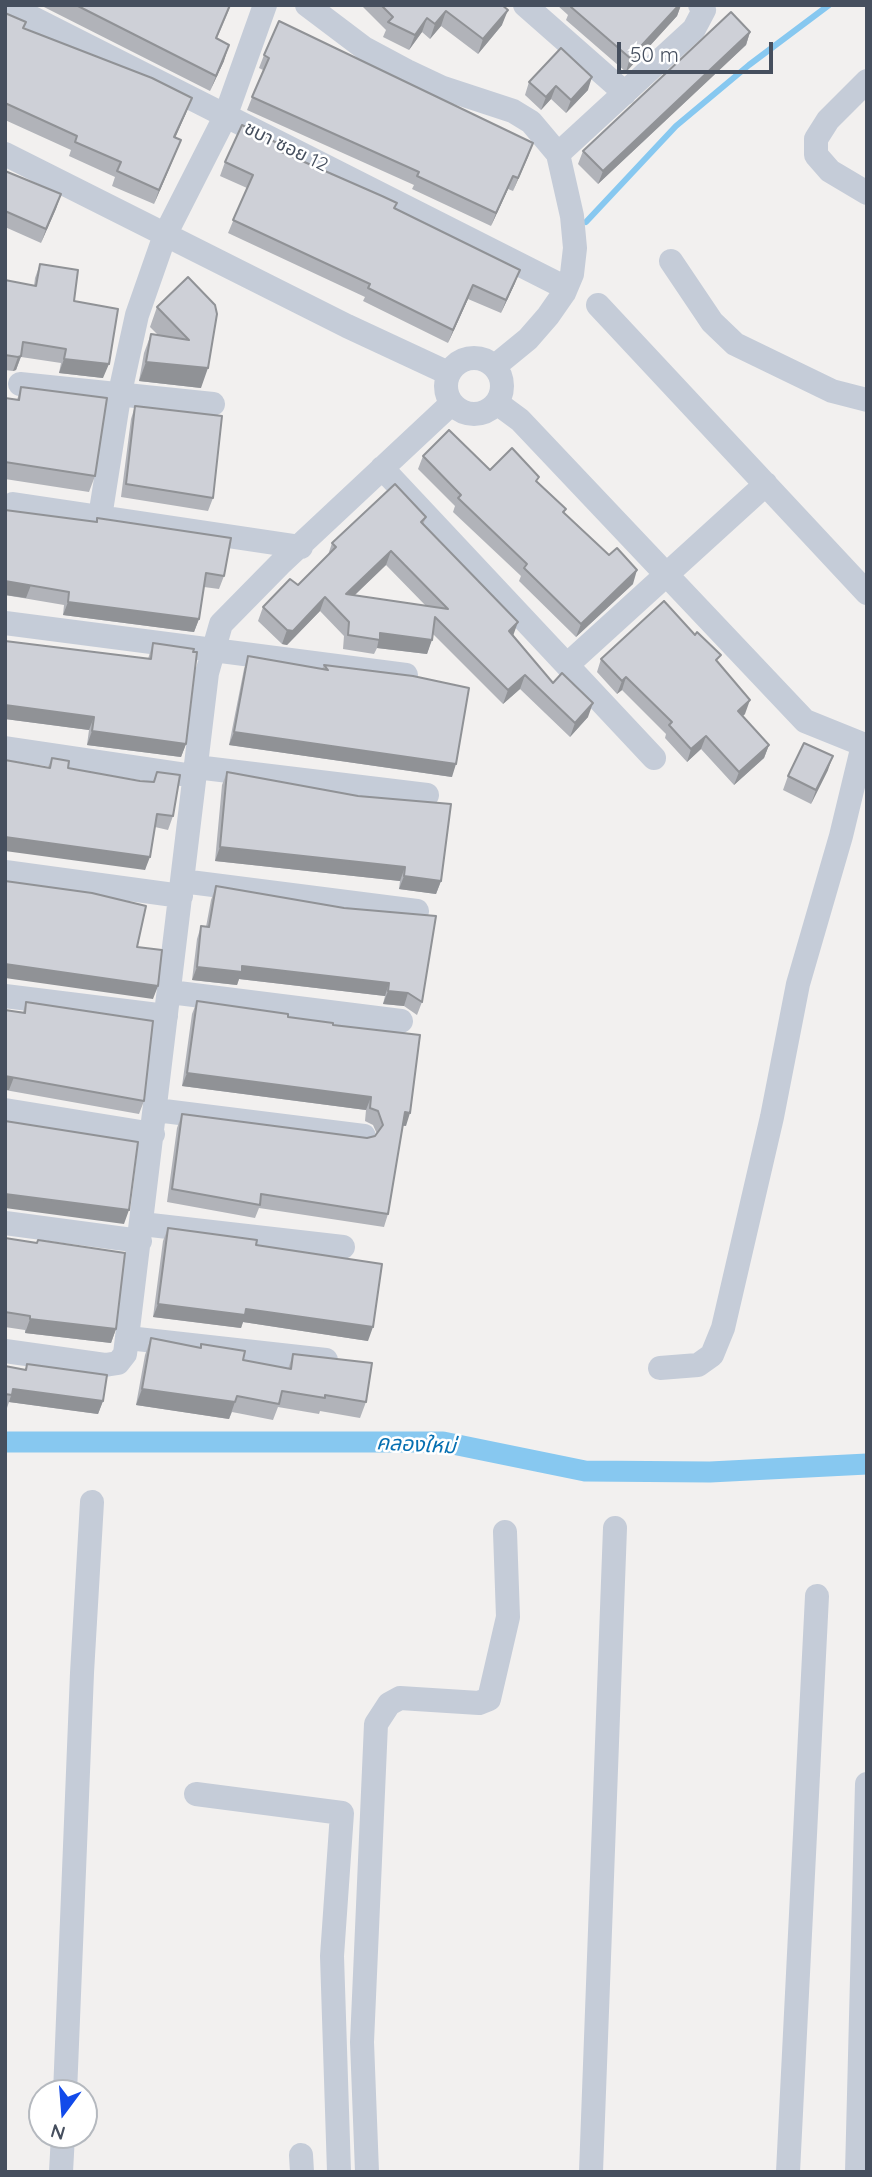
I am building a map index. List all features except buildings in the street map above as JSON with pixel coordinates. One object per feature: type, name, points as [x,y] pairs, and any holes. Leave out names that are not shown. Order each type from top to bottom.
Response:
[{"type":"street","name":"ชบา ซอย 12","points":[[7,5],[566,288]]},
{"type":"street","points":[[100,517],[119,397],[137,315],[165,235],[225,117],[265,5]]},
{"type":"street","points":[[307,5],[364,48],[408,71],[443,88],[513,111],[531,122],[558,154],[572,216],[575,248],[572,274],[566,288],[527,339],[495,366]]},
{"type":"street","points":[[525,5],[625,93]]},
{"type":"street","points":[[558,154],[694,29],[704,10],[700,5]]},
{"type":"street","points":[[867,81],[828,120],[816,139],[816,155],[830,171],[867,193]]},
{"type":"street","points":[[5,154],[447,373]]},
{"type":"street","points":[[671,261],[712,322],[735,344],[832,391],[867,400]]},
{"type":"street","points":[[598,305],[867,593]]},
{"type":"street","points":[[470,357],[484,358],[495,366],[502,377],[502,391],[497,403],[486,411],[473,414],[451,404],[446,394],[447,373],[457,362],[470,357]]},
{"type":"street","points":[[20,384],[119,397],[213,404]]},
{"type":"street","points":[[497,403],[520,420],[805,721],[865,746],[798,984],[772,1117],[723,1328],[712,1355],[698,1365],[660,1368]]},
{"type":"street","points":[[5,1351],[105,1365],[118,1363],[125,1354],[195,772],[212,648],[221,624],[233,609],[451,404]]},
{"type":"street","points":[[382,468],[654,758]]},
{"type":"street","points":[[568,665],[765,484]]},
{"type":"street","points":[[13,504],[301,547]]},
{"type":"street","points":[[5,623],[407,675]]},
{"type":"street","points":[[5,748],[195,772],[427,795]]},
{"type":"street","points":[[5,872],[417,911]]},
{"type":"street","points":[[5,996],[168,1004],[401,1021]]},
{"type":"street","points":[[5,1110],[364,1136]]},
{"type":"street","points":[[5,1223],[343,1247]]},
{"type":"street","points":[[128,1339],[338,1361]]},
{"type":"street","points":[[66,2079],[82,1673],[92,1502]]},
{"type":"street","points":[[591,2172],[615,1528]]},
{"type":"street","points":[[368,2172],[362,2042],[376,1724],[389,1704],[400,1698],[480,1703],[489,1699],[509,1617],[505,1532]]},
{"type":"street","points":[[788,2172],[817,1596]]},
{"type":"street","points":[[857,2172],[867,1784]]},
{"type":"street","points":[[196,1794],[342,1813],[332,1956],[339,2172]]},
{"type":"street","points":[[61,2172],[62,2149]]},
{"type":"waterway","points":[[586,222],[676,126],[749,65],[829,5]]},
{"type":"waterway","name":"คลองใหม่","points":[[5,1442],[443,1442],[585,1471],[710,1472],[867,1464]]}]
